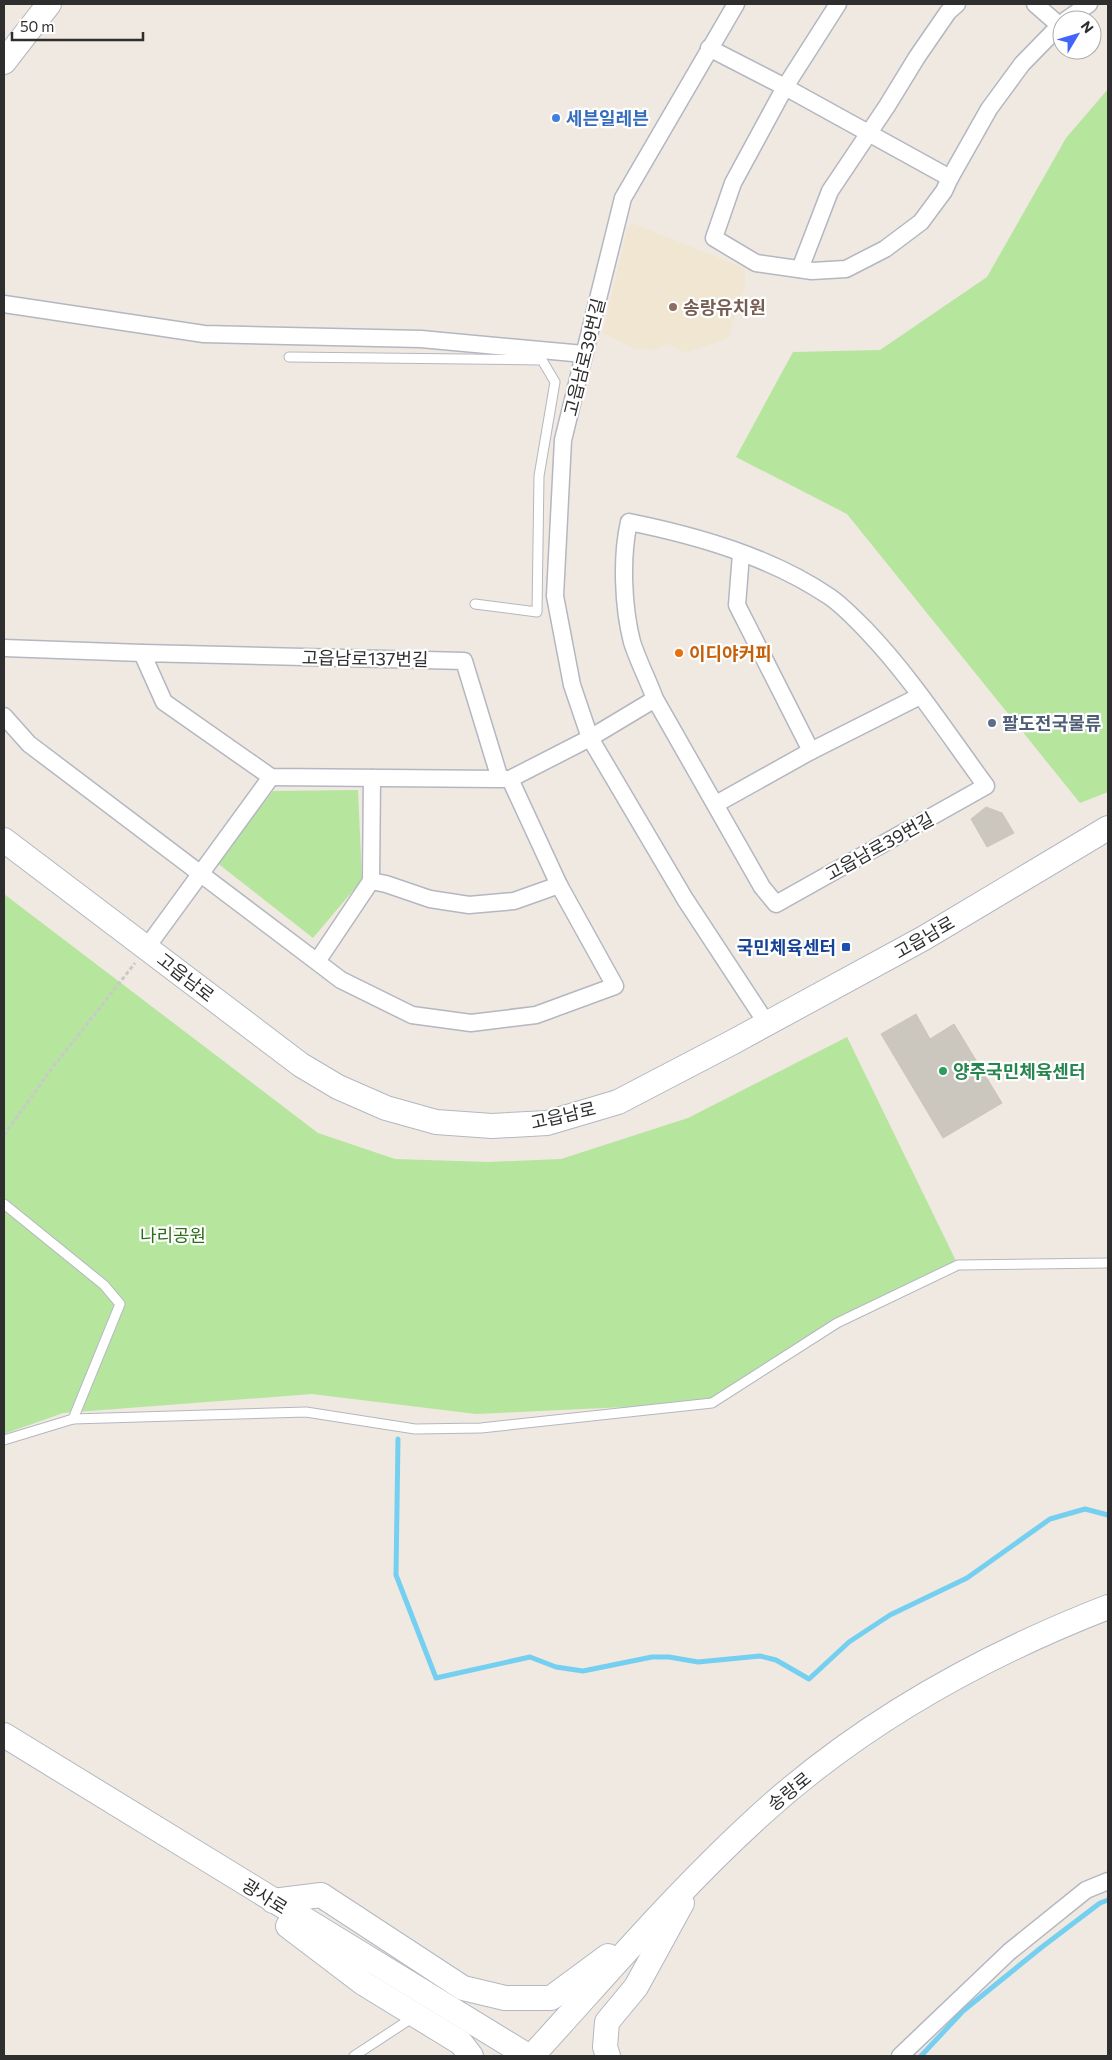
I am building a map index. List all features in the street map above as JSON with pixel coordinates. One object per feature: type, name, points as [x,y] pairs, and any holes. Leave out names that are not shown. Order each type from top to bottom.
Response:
[{"type":"street","points":[[4,62],[49,4]]},
{"type":"street","name":"고읍남로39번길","points":[[736,4],[623,198],[563,440],[555,596],[572,685],[590,738],[685,899],[767,1024]]},
{"type":"street","points":[[838,4],[785,87],[733,183],[714,238],[756,263],[812,271],[846,269],[886,249],[921,222],[944,191],[989,109],[1022,64],[1052,33]]},
{"type":"street","points":[[800,269],[830,191],[917,57],[948,12],[957,4]]},
{"type":"street","points":[[1035,4],[1052,16]]},
{"type":"street","points":[[709,48],[785,87],[950,178]]},
{"type":"street","points":[[4,304],[204,334],[421,339],[584,354]]},
{"type":"street","name":"고읍남로39번길","points":[[629,522],[672,531],[741,554],[792,575],[831,598],[877,642],[920,696],[986,786],[776,904],[762,887],[655,699],[632,641],[625,587],[624,544],[629,522]]},
{"type":"street","points":[[741,554],[737,605],[811,751]]},
{"type":"street","name":"고읍남로137번길","points":[[4,648],[464,661],[505,779],[559,885],[615,986],[536,1015],[471,1023],[412,1015],[341,980],[318,960],[200,874],[29,744],[4,716]]},
{"type":"street","points":[[142,653],[164,702],[271,777],[505,779],[590,738],[655,699]]},
{"type":"street","points":[[716,804],[811,751],[920,696]]},
{"type":"street","points":[[147,947],[271,777]]},
{"type":"street","points":[[318,960],[371,881],[372,778]]},
{"type":"street","name":"고읍남로","points":[[4,840],[301,1065],[338,1087],[386,1108],[436,1122],[492,1126],[547,1123],[618,1102],[767,1024],[924,938],[1108,828]]},
{"type":"street","points":[[371,881],[386,884],[430,899],[469,905],[514,902],[559,885]]},
{"type":"street","name":"송랑로","points":[[532,2056],[648,1927],[696,1877],[758,1817],[822,1765],[890,1716],[961,1675],[1058,1626],[1108,1606]]},
{"type":"street","name":"광사로","points":[[4,1736],[528,2056]]},
{"type":"street","points":[[190,1850],[363,1984],[461,2043],[471,2056]]},
{"type":"street","points":[[608,2056],[605,2047],[607,2022],[636,1987],[696,1877]]},
{"type":"street","points":[[900,2056],[1009,1952],[1086,1890],[1108,1881]]},
{"type":"street","points":[[273,1901],[321,1895],[463,1988],[505,1998],[550,1998],[648,1927]]},
{"type":"lane","points":[[289,357],[542,360],[555,382],[539,476],[537,612],[475,604]]},
{"type":"lane","points":[[4,1204],[104,1285],[120,1304],[73,1419]]},
{"type":"lane","points":[[4,1440],[73,1419],[306,1412],[415,1428],[481,1428],[712,1403],[837,1323],[958,1265],[1108,1263]]},
{"type":"lane","points":[[354,2056],[416,2016]]},
{"type":"path","points":[[4,1135],[50,1071],[147,947]]},
{"type":"shaded area","name":"송랑유치원","points":[[632,223],[744,268],[746,280],[728,338],[686,353],[666,343],[656,350],[635,349],[603,333],[627,231]]},
{"type":"green space","points":[[1108,89],[1108,792],[1080,803],[847,514],[736,457],[793,352],[880,350],[987,277],[1066,138]]},
{"type":"green space","points":[[358,790],[362,880],[313,938],[216,862],[273,791]]},
{"type":"green space","name":"나리공원","points":[[4,894],[318,1133],[395,1159],[488,1162],[561,1159],[688,1118],[847,1037],[958,1265],[837,1323],[712,1403],[476,1414],[312,1394],[63,1413],[4,1434]]},
{"type":"building","points":[[986,807],[1002,813],[1014,833],[987,847],[971,819]]},
{"type":"building","name":"양주국민체육센터","points":[[916,1014],[930,1039],[954,1024],[1002,1103],[943,1138],[881,1034]]},
{"type":"waterway","points":[[398,1439],[396,1575],[436,1678],[530,1657],[556,1667],[583,1671],[652,1657],[669,1657],[698,1662],[760,1656],[776,1660],[809,1679],[849,1642],[890,1615],[967,1578],[1050,1519],[1085,1509],[1108,1515]]},
{"type":"waterway","points":[[921,2056],[963,2011],[1042,1947],[1100,1903],[1108,1900]]},
{"type":"place","name":"세븐일레븐","points":[[556,118]]},
{"type":"place","name":"송랑유치원","points":[[673,307]]},
{"type":"place","name":"이디야커피","points":[[679,653]]},
{"type":"place","name":"팔도전국물류","points":[[992,723]]},
{"type":"place","name":"국민체육센터","points":[[846,947]]},
{"type":"place","name":"양주국민체육센터","points":[[943,1071]]}]
